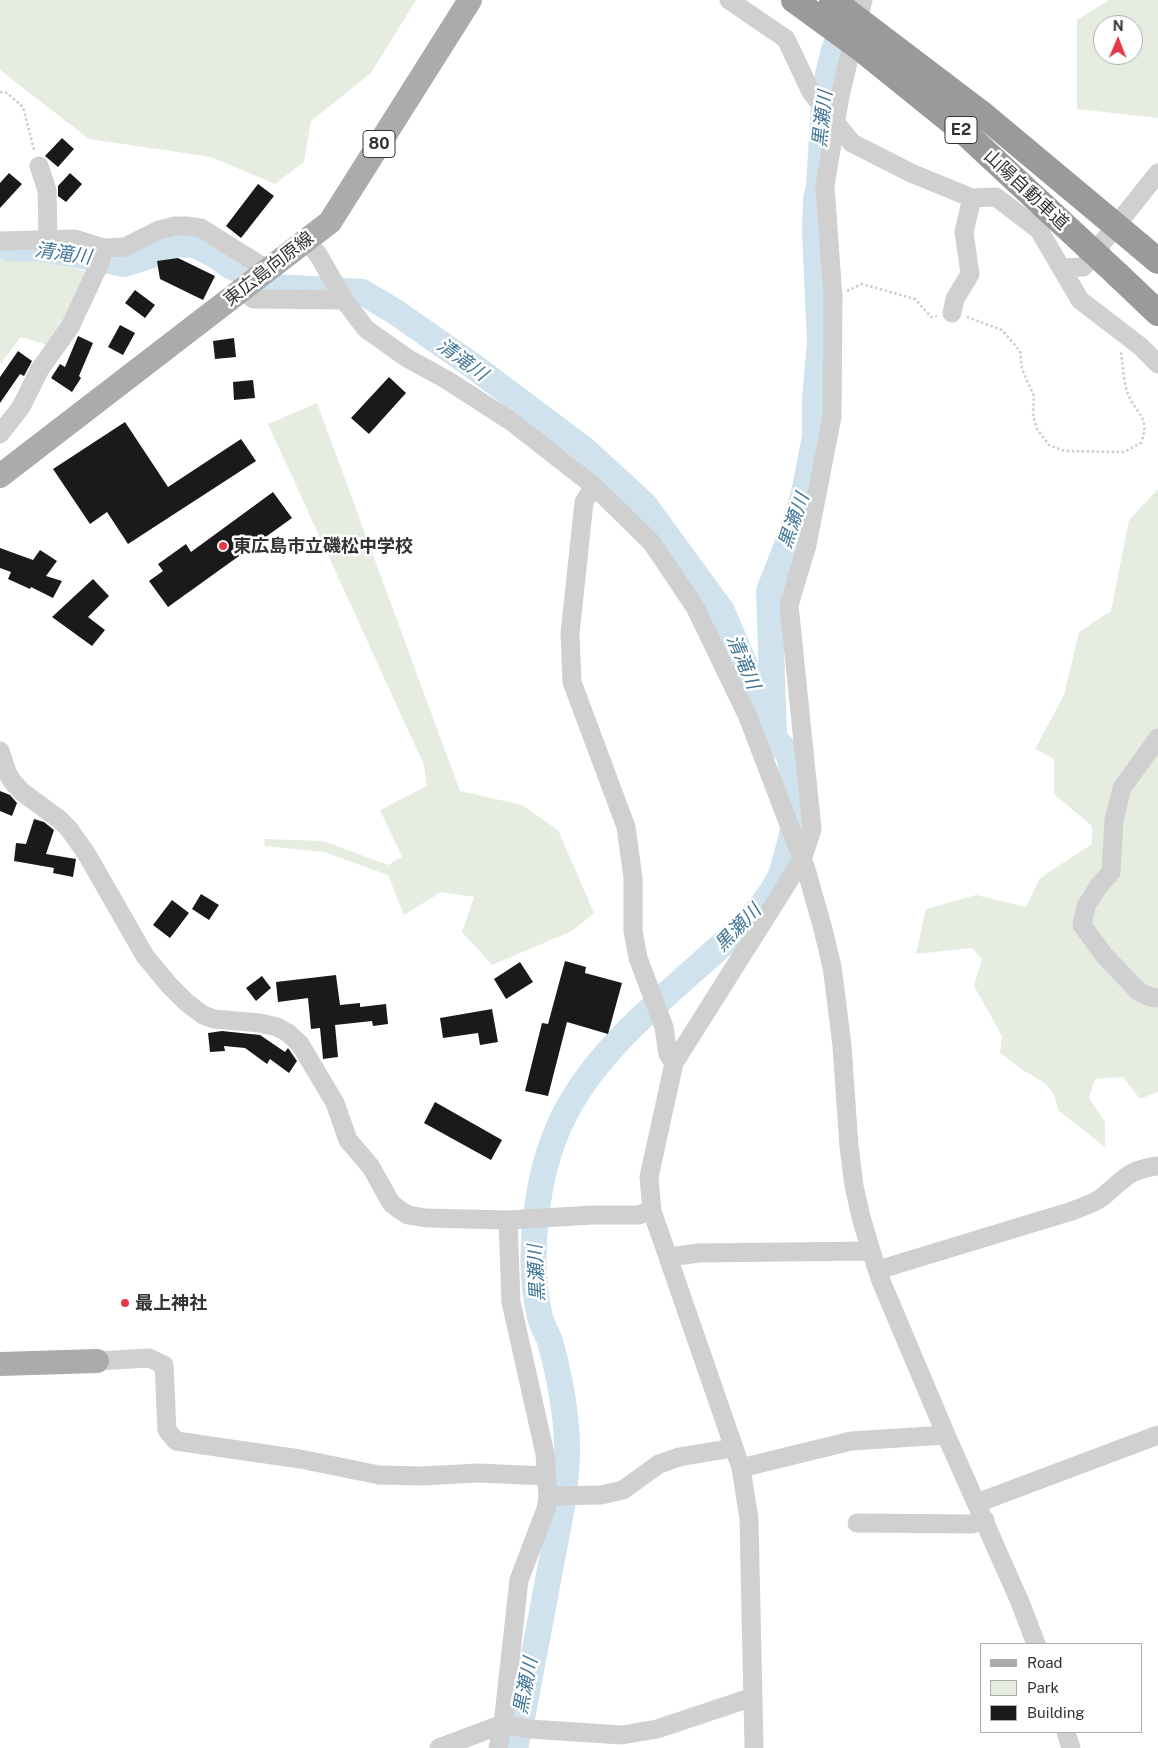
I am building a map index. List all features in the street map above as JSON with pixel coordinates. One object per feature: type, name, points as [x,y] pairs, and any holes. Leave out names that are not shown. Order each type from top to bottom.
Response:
[{"type":"highway","name":"山陽自動車道","points":[[794,0],[860,48],[964,132],[1158,313]]},
{"type":"highway","name":"山陽自動車道","points":[[832,0],[981,113],[1149,253]]},
{"type":"main road","name":"東広島向原線","points":[[1,473],[330,222],[470,0]]},
{"type":"main road","points":[[0,1364],[97,1362]]},
{"type":"street","points":[[729,0],[786,39],[811,92],[852,143],[911,173],[972,198],[996,196],[1039,230],[1080,300],[1140,346],[1158,364]]},
{"type":"street","points":[[754,1748],[749,1519],[741,1468],[652,1211],[649,1177],[674,1064],[801,860],[812,829],[789,605],[807,546],[832,417],[832,298],[825,186],[834,120],[863,0]]},
{"type":"street","points":[[38,166],[48,190],[48,238]]},
{"type":"street","points":[[1061,268],[1083,267],[1158,173]]},
{"type":"street","points":[[952,313],[955,299],[970,274],[964,232],[972,198]]},
{"type":"street","points":[[0,434],[21,407],[40,369],[70,328],[103,255],[125,247],[160,230],[175,226],[187,226],[201,228],[268,270]]},
{"type":"street","points":[[0,241],[75,238],[103,255]]},
{"type":"street","points":[[306,241],[319,256],[344,300],[366,329],[407,358],[447,380],[512,422],[594,486],[652,543],[695,607],[748,717],[806,869],[823,929],[832,967],[842,1046],[849,1146],[854,1186],[871,1251],[946,1435],[978,1503],[1036,1643]]},
{"type":"street","points":[[246,287],[253,299],[344,300]]},
{"type":"street","points":[[594,486],[584,502],[570,634],[572,682],[626,827],[633,878],[633,931],[638,958],[664,1027],[668,1054],[674,1064]]},
{"type":"street","points":[[1158,738],[1122,788],[1114,820],[1111,872],[1098,887],[1086,906],[1082,925],[1104,955],[1138,991],[1150,997],[1158,998]]},
{"type":"street","points":[[0,750],[6,772],[12,781],[22,792],[59,819],[69,829],[86,853],[145,956],[168,985],[203,1015],[214,1020],[276,1026],[300,1044],[335,1103],[348,1140],[371,1167],[392,1203],[408,1215],[426,1218],[512,1219],[638,1215],[652,1211]]},
{"type":"street","points":[[878,1270],[1072,1212],[1099,1200],[1123,1178],[1141,1168],[1158,1166]]},
{"type":"street","points":[[498,1748],[503,1724],[519,1580],[546,1509],[548,1496],[545,1454],[511,1302],[512,1219]]},
{"type":"street","points":[[669,1256],[699,1253],[871,1251]]},
{"type":"street","points":[[97,1362],[148,1358],[164,1364],[167,1430],[176,1441],[300,1459],[379,1475],[423,1476],[478,1473],[547,1476]]},
{"type":"street","points":[[978,1503],[1158,1434]]},
{"type":"street","points":[[741,1468],[851,1441],[946,1435]]},
{"type":"street","points":[[548,1496],[601,1495],[623,1490],[659,1464],[679,1457],[733,1448]]},
{"type":"street","points":[[857,1523],[972,1524],[985,1520]]},
{"type":"street","points":[[439,1748],[503,1724],[528,1729],[622,1735],[657,1729],[753,1697]]},
{"type":"street","points":[[1066,1733],[1071,1748]]},
{"type":"path","points":[[0,92],[7,93],[23,107],[38,166]]},
{"type":"path","points":[[832,298],[862,284],[915,298],[931,317],[952,313],[972,318],[1002,330],[1020,351],[1022,369],[1034,396],[1033,416],[1037,429],[1049,445],[1065,451],[1124,452],[1141,443],[1145,432],[1142,415],[1128,395],[1124,378],[1119,330]]},
{"type":"green space","points":[[0,0],[416,0],[371,73],[311,121],[304,162],[275,184],[211,157],[89,139],[0,70]]},
{"type":"green space","points":[[1109,0],[1158,0],[1158,118],[1077,109],[1077,20]]},
{"type":"green space","points":[[0,248],[95,274],[56,347],[21,337],[0,364]]},
{"type":"green space","points":[[317,403],[460,791],[522,805],[558,830],[594,913],[572,931],[492,965],[462,932],[474,897],[441,892],[404,915],[388,875],[324,852],[265,846],[264,839],[323,841],[388,865],[402,857],[380,810],[427,786],[424,765],[268,424]]},
{"type":"green space","points":[[1158,489],[1158,1092],[1140,1099],[1123,1077],[1095,1079],[1089,1098],[1105,1122],[1105,1147],[1058,1110],[1054,1094],[1046,1085],[1000,1053],[1002,1036],[974,986],[982,959],[972,948],[916,954],[926,909],[976,895],[1026,907],[1040,878],[1092,844],[1092,826],[1054,794],[1054,759],[1035,749],[1064,695],[1079,632],[1111,611],[1129,520]]},
{"type":"building","points":[[62,138],[74,149],[58,167],[45,156]]},
{"type":"building","points":[[9,173],[22,184],[0,208],[0,183]]},
{"type":"building","points":[[70,173],[82,184],[66,202],[58,196],[58,186]]},
{"type":"building","points":[[258,184],[274,196],[241,238],[226,226]]},
{"type":"building","points":[[178,258],[215,276],[203,300],[160,279],[157,261]]},
{"type":"building","points":[[135,290],[155,305],[145,318],[125,303]]},
{"type":"building","points":[[120,325],[135,333],[123,355],[108,347]]},
{"type":"building","points":[[78,336],[93,343],[79,376],[81,378],[72,392],[51,378],[60,364],[65,367]]},
{"type":"building","points":[[234,338],[236,357],[215,359],[213,341]]},
{"type":"building","points":[[18,351],[32,361],[24,376],[20,374],[0,403],[0,377]]},
{"type":"building","points":[[389,377],[406,393],[369,434],[351,418]]},
{"type":"building","points":[[253,380],[255,398],[234,400],[233,382]]},
{"type":"building","points":[[125,422],[168,487],[241,439],[256,461],[128,544],[107,512],[90,524],[53,469]]},
{"type":"building","points":[[273,492],[292,518],[168,607],[149,581],[163,571],[158,564],[186,544],[191,552]]},
{"type":"building","points":[[0,548],[33,560],[40,550],[57,561],[46,576],[62,581],[53,598],[31,587],[30,589],[8,579],[11,572],[0,568]]},
{"type":"building","points":[[93,579],[109,596],[88,617],[105,630],[92,646],[52,617]]},
{"type":"building","points":[[0,791],[10,795],[17,803],[12,816],[0,811]]},
{"type":"building","points":[[34,819],[44,822],[54,830],[46,854],[76,859],[73,877],[53,873],[54,868],[14,861],[16,843],[26,844]]},
{"type":"building","points":[[201,894],[219,905],[209,920],[192,909]]},
{"type":"building","points":[[172,900],[189,913],[170,938],[153,925]]},
{"type":"building","points":[[565,961],[586,967],[585,973],[622,983],[608,1034],[567,1022],[548,1096],[525,1091],[542,1023],[548,1024]]},
{"type":"building","points":[[520,962],[533,982],[506,999],[494,979]]},
{"type":"building","points":[[336,975],[340,1005],[360,1003],[360,1007],[386,1004],[388,1024],[373,1026],[372,1021],[335,1025],[338,1057],[323,1059],[320,1028],[311,1029],[308,998],[278,1002],[276,982]]},
{"type":"building","points":[[262,976],[271,988],[256,1001],[246,988]]},
{"type":"building","points":[[492,1009],[498,1042],[480,1045],[478,1033],[443,1038],[440,1018]]},
{"type":"building","points":[[222,1031],[260,1035],[285,1052],[288,1048],[297,1061],[289,1073],[270,1059],[267,1064],[245,1048],[224,1046],[225,1051],[210,1052],[208,1033]]},
{"type":"building","points":[[435,1102],[502,1140],[491,1160],[424,1123]]},
{"type":"waterway","name":"黒瀬川","points":[[515,1748],[564,1496],[567,1457],[562,1392],[550,1341],[540,1317],[534,1270],[536,1218],[545,1167],[552,1143],[574,1097],[609,1051],[650,1009],[751,918],[767,899],[781,875],[792,835],[795,805],[792,768],[788,754],[776,741],[774,734],[769,591],[791,535],[804,493],[815,437],[815,399],[820,341],[815,233],[816,200],[819,186],[825,87],[834,50],[848,12]]},
{"type":"waterway","name":"清滝川","points":[[8,248],[44,249],[124,264],[153,255],[175,244],[195,245],[213,254],[230,266],[276,287],[362,292],[394,311],[473,366],[585,450],[644,504],[722,611],[768,719]]},
{"type":"place","name":"東広島市立磯松中学校","points":[[223,546]]},
{"type":"place","name":"最上神社","points":[[125,1303]]}]
